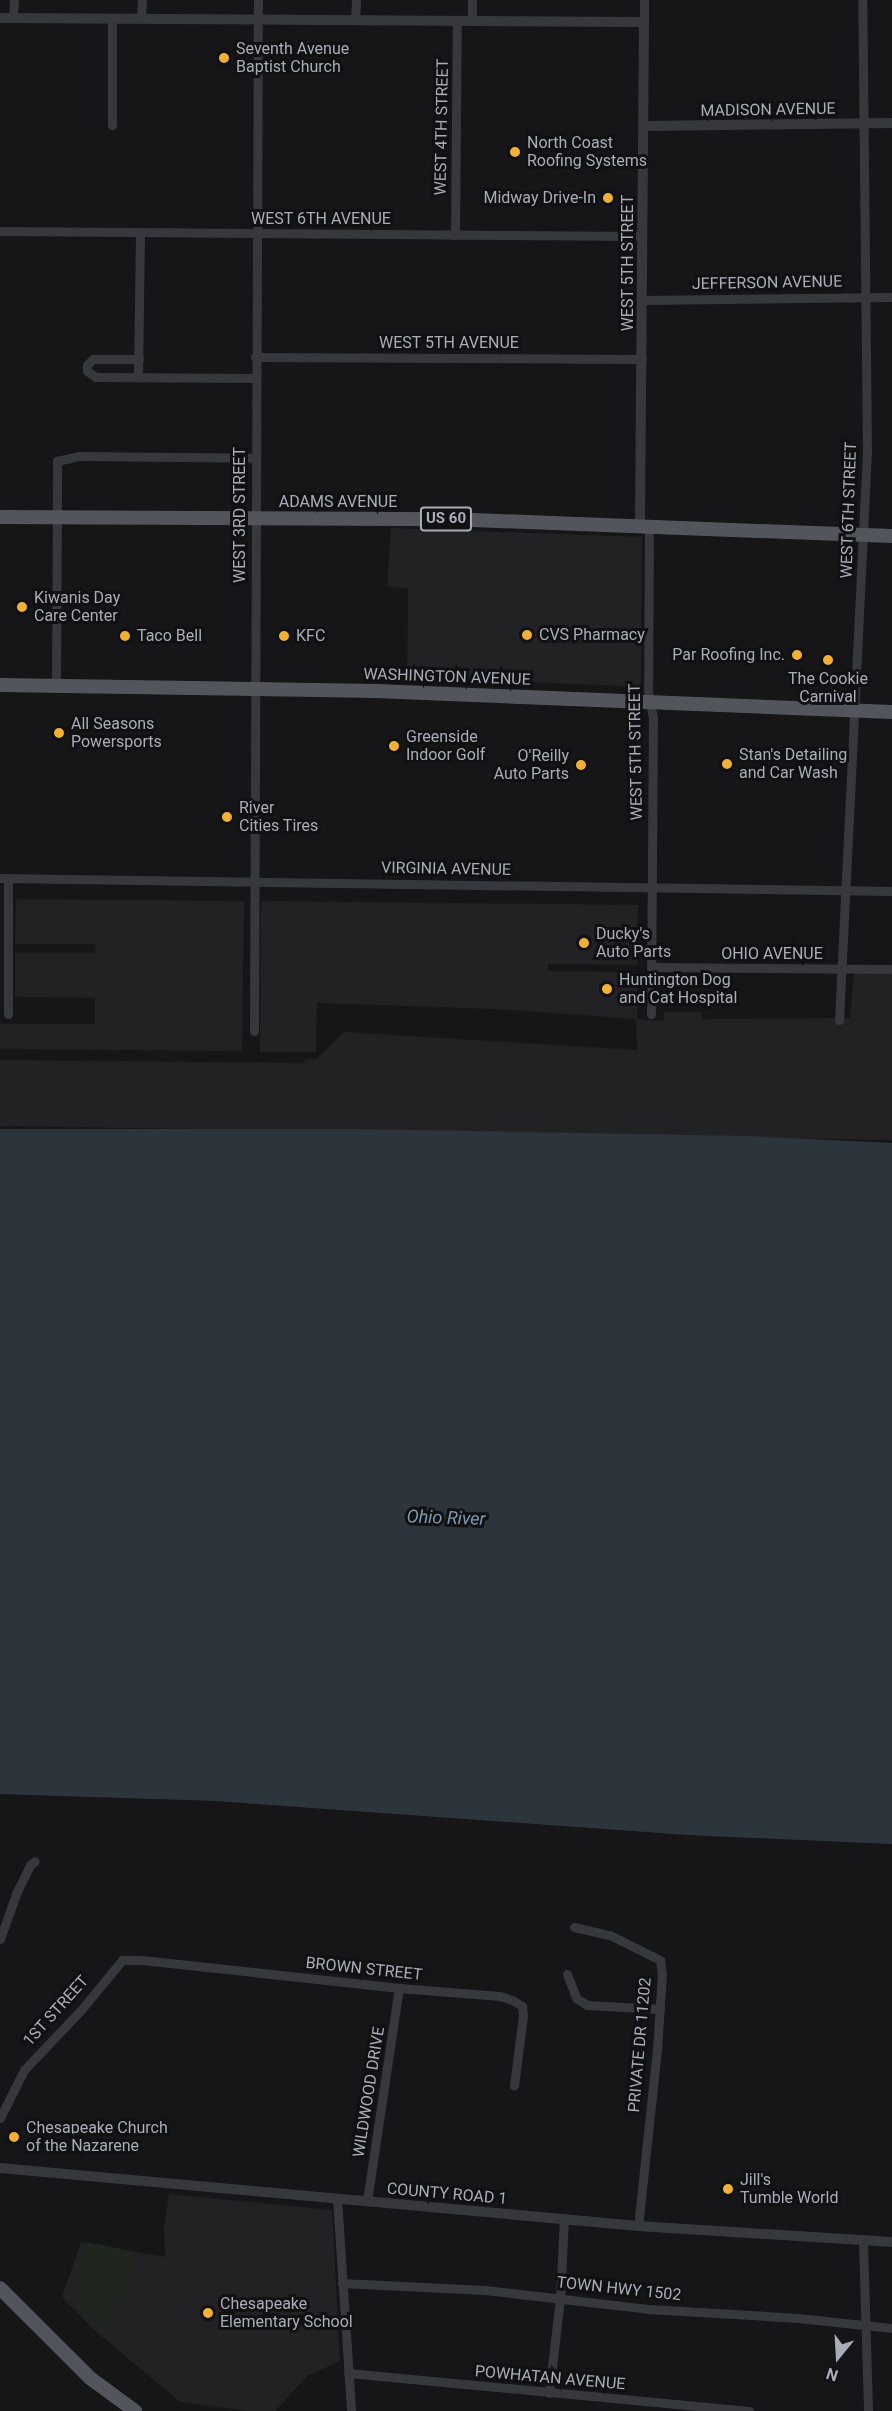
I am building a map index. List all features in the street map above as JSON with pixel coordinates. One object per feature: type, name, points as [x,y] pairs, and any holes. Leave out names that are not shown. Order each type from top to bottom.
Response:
[{"type":"main road","name":"ADAMS AVENUE","points":[[0,517],[458,519],[892,536]]},
{"type":"main road","name":"WASHINGTON AVENUE","points":[[0,685],[255,689],[651,701],[892,712]]},
{"type":"main road","points":[[0,2288],[82,2371],[135,2411]]},
{"type":"street","points":[[13,18],[14,0]]},
{"type":"street","points":[[141,0],[141,18]]},
{"type":"street","name":"WEST 3RD STREET","points":[[254,1031],[258,0]]},
{"type":"street","points":[[355,20],[356,0]]},
{"type":"street","points":[[472,0],[472,20]]},
{"type":"street","name":"WEST 5TH STREET","points":[[644,0],[642,359],[648,690],[653,717],[651,1014]]},
{"type":"street","name":"WEST 6TH STREET","points":[[838,1020],[856,710],[867,452],[862,0]]},
{"type":"street","points":[[0,18],[644,22]]},
{"type":"street","points":[[112,18],[112,125]]},
{"type":"street","name":"WEST 4TH STREET","points":[[456,235],[457,20]]},
{"type":"street","name":"MADISON AVENUE","points":[[644,126],[892,123]]},
{"type":"street","name":"WEST 6TH AVENUE","points":[[0,231],[642,236]]},
{"type":"street","points":[[138,377],[140,232]]},
{"type":"street","name":"JEFFERSON AVENUE","points":[[643,300],[892,297]]},
{"type":"street","name":"WEST 5TH AVENUE","points":[[255,357],[642,359]]},
{"type":"street","points":[[138,358],[93,359],[86,368],[93,377],[256,378]]},
{"type":"street","points":[[56,686],[57,461],[78,456],[255,458]]},
{"type":"street","points":[[4,878],[8,1014]]},
{"type":"street","name":"VIRGINIA AVENUE","points":[[4,878],[892,891]]},
{"type":"street","name":"OHIO AVENUE","points":[[651,967],[892,969]]},
{"type":"street","points":[[0,1939],[16,1894],[30,1865],[35,1861]]},
{"type":"street","name":"PRIVATE DR 11202","points":[[574,1927],[610,1935],[660,1960],[663,1974],[638,2226]]},
{"type":"street","name":"BROWN STREET","points":[[122,1960],[142,1960],[399,1988],[500,1996],[522,2006],[522,2032],[514,2085]]},
{"type":"street","name":"1ST STREET","points":[[0,2118],[24,2070],[81,2010],[122,1960]]},
{"type":"street","points":[[567,1974],[576,1998],[587,2005],[660,2009]]},
{"type":"street","name":"WILDWOOD DRIVE","points":[[367,2201],[399,1988]]},
{"type":"street","name":"COUNTY ROAD 1","points":[[0,2168],[564,2220],[892,2242]]},
{"type":"street","points":[[337,2198],[351,2411]]},
{"type":"street","points":[[549,2393],[560,2298],[564,2220]]},
{"type":"street","points":[[863,2241],[868,2411]]},
{"type":"street","name":"TOWN HWY 1502","points":[[342,2283],[485,2290],[648,2309],[798,2318],[892,2328]]},
{"type":"street","name":"POWHATAN AVENUE","points":[[348,2373],[749,2411]]},
{"type":"shaded area","points":[[391,528],[642,537],[641,687],[407,677],[408,588],[387,587]]},
{"type":"shaded area","points":[[16,899],[244,901],[242,1051],[0,1049],[0,1024],[95,1024],[95,998],[15,997],[15,953],[96,953],[95,944],[15,944]]},
{"type":"shaded area","points":[[261,901],[638,905],[637,965],[548,964],[548,971],[637,972],[637,1019],[663,1021],[664,1012],[702,1012],[702,1019],[850,1018],[854,973],[892,973],[892,1140],[0,1126],[0,1060],[304,1063],[305,1059],[317,1059],[344,1032],[637,1050],[636,1019],[496,1009],[317,1003],[316,1052],[260,1052]]},
{"type":"shaded area","name":"Chesapeake Elementary School","points":[[169,2194],[332,2210],[340,2361],[307,2376],[275,2411],[250,2411],[180,2402],[94,2330],[62,2297],[81,2242],[165,2257],[164,2226]]},
{"type":"shaded area","points":[[87,2242],[130,2251],[132,2264],[138,2272],[131,2282],[129,2294],[110,2302],[114,2326],[100,2327],[98,2315],[78,2311],[76,2284]]},
{"type":"water","name":"Ohio River","points":[[0,1129],[359,1129],[744,1136],[892,1143],[892,1844],[687,1835],[216,1801],[0,1794]]},
{"type":"place","name":"Seventh Avenue Baptist Church","points":[[224,58]]},
{"type":"place","name":"North Coast Roofing Systems","points":[[515,152]]},
{"type":"place","name":"Midway Drive-In","points":[[608,198]]},
{"type":"place","name":"Kiwanis Day Care Center","points":[[22,607]]},
{"type":"place","name":"CVS Pharmacy","points":[[527,635]]},
{"type":"place","name":"Taco Bell","points":[[125,636]]},
{"type":"place","name":"KFC","points":[[284,636]]},
{"type":"place","name":"Par Roofing Inc.","points":[[797,655]]},
{"type":"place","name":"The Cookie Carnival","points":[[828,660]]},
{"type":"place","name":"All Seasons Powersports","points":[[59,733]]},
{"type":"place","name":"Greenside Indoor Golf","points":[[394,746]]},
{"type":"place","name":"Stan's Detailing and Car Wash","points":[[727,764]]},
{"type":"place","name":"O'Reilly Auto Parts","points":[[581,765]]},
{"type":"place","name":"River Cities Tires","points":[[227,817]]},
{"type":"place","name":"Ducky's Auto Parts","points":[[584,943]]},
{"type":"place","name":"Huntington Dog and Cat Hospital","points":[[607,989]]},
{"type":"place","name":"Chesapeake Church of the Nazarene","points":[[14,2137]]},
{"type":"place","name":"Jill's Tumble World","points":[[728,2189]]},
{"type":"place","name":"Chesapeake Elementary School","points":[[208,2313]]}]
